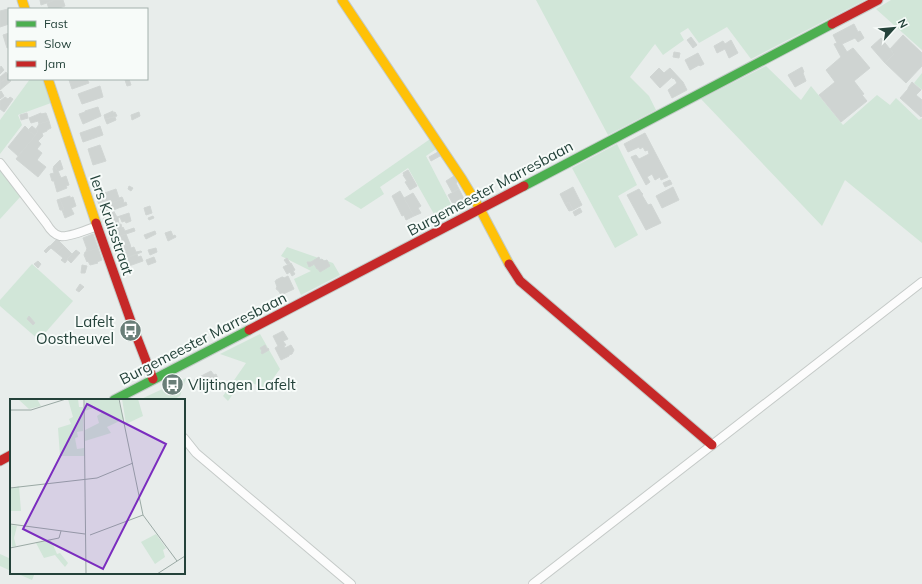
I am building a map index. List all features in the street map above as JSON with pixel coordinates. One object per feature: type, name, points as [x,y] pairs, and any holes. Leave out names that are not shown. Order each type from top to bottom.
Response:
[{"type":"street","points":[[342,0],[462,179],[480,209],[505,258],[520,281],[712,445]]},
{"type":"street","name":"Burgemeester Marresbaan","points":[[116,399],[878,0]]},
{"type":"street","name":"Iers Kruisstraat","points":[[48,80],[97,226],[153,379]]},
{"type":"street","points":[[0,163],[53,232],[60,237],[97,226]]},
{"type":"street","points":[[533,584],[922,282]]},
{"type":"street","points":[[185,439],[196,453],[351,584]]},
{"type":"street","points":[[0,461],[10,456]]},
{"type":"green space","points":[[536,0],[865,0],[751,59],[727,27],[699,43],[688,28],[680,33],[684,40],[663,55],[655,44],[630,77],[649,96],[656,110],[608,135]]},
{"type":"green space","points":[[891,0],[922,0],[922,50],[876,9]]},
{"type":"green space","points":[[766,66],[801,100],[811,86],[843,125],[877,95],[890,105],[896,98],[919,120],[922,118],[922,243],[845,180],[822,226],[701,99]]},
{"type":"green space","points":[[922,73],[922,90],[914,83]]},
{"type":"green space","points":[[29,80],[43,80],[51,103],[18,115],[22,125],[0,154],[0,120]]},
{"type":"green space","points":[[433,137],[439,147],[426,156],[456,214],[439,223],[408,168],[380,187],[384,194],[361,209],[344,199]]},
{"type":"green space","points":[[617,144],[637,185],[618,196],[638,235],[615,248],[572,168]]},
{"type":"green space","points":[[0,169],[21,196],[0,219]]},
{"type":"green space","points":[[287,247],[333,263],[340,275],[301,295],[294,279],[311,271],[281,256]]},
{"type":"green space","points":[[32,264],[73,301],[39,340],[0,306],[0,300]]},
{"type":"green space","points":[[260,334],[280,369],[266,388],[243,380],[228,401],[223,396],[246,363],[220,354]]},
{"type":"green space","points":[[186,378],[180,396],[175,399],[141,399]]},
{"type":"green space","points":[[0,554],[10,559],[10,571],[0,566]]},
{"type":"green space","points":[[18,574],[35,574],[32,580]]},
{"type":"building","points":[[40,0],[55,0],[41,5]]},
{"type":"building","points":[[55,0],[63,0],[65,6],[59,8],[49,8],[47,3]]},
{"type":"building","points":[[8,9],[8,24],[0,27],[0,11]]},
{"type":"building","points":[[854,24],[858,32],[860,31],[864,38],[858,42],[855,38],[842,44],[847,52],[853,48],[870,68],[854,81],[864,94],[862,95],[867,101],[841,122],[819,95],[835,82],[826,70],[841,57],[834,44],[837,43],[833,35]]},
{"type":"building","points":[[8,33],[7,48],[3,35]]},
{"type":"building","points":[[903,35],[922,53],[922,66],[906,83],[885,63],[894,54],[890,49]]},
{"type":"building","points":[[691,37],[697,45],[693,48],[687,40]]},
{"type":"building","points":[[881,38],[894,54],[885,63],[871,47]]},
{"type":"building","points":[[731,40],[738,53],[729,58],[725,49],[717,53],[714,46],[723,41],[725,44]]},
{"type":"building","points":[[674,52],[680,53],[679,58],[673,57]]},
{"type":"building","points":[[698,53],[704,64],[690,70],[685,60]]},
{"type":"building","points":[[1,66],[4,70],[0,74],[0,68]]},
{"type":"building","points":[[802,67],[806,81],[795,87],[788,75]]},
{"type":"building","points":[[659,68],[664,73],[670,68],[683,82],[687,90],[672,98],[668,90],[677,83],[674,78],[673,79],[672,77],[660,88],[650,77]]},
{"type":"building","points":[[6,72],[8,75],[8,77],[0,83],[0,77]]},
{"type":"building","points":[[7,77],[8,80],[11,81],[0,90],[0,83]]},
{"type":"building","points":[[69,80],[88,80],[89,83],[72,89]]},
{"type":"building","points":[[125,80],[129,80],[131,85],[127,86]]},
{"type":"building","points":[[912,82],[921,90],[916,95],[922,100],[921,117],[900,98]]},
{"type":"building","points":[[100,86],[103,97],[82,104],[78,94]]},
{"type":"building","points":[[1,91],[4,96],[0,99],[0,92]]},
{"type":"building","points":[[5,97],[8,99],[10,97],[13,99],[4,112],[0,109],[0,101]]},
{"type":"building","points":[[98,107],[101,116],[83,124],[79,114]]},
{"type":"building","points":[[113,111],[113,113],[115,112],[117,116],[105,119],[104,115]]},
{"type":"building","points":[[139,112],[140,116],[132,120],[131,115]]},
{"type":"building","points":[[27,113],[28,118],[21,120],[20,115]]},
{"type":"building","points":[[41,113],[46,113],[49,121],[39,124],[38,121],[31,123],[29,118]]},
{"type":"building","points":[[115,117],[116,120],[107,124],[105,119]]},
{"type":"building","points":[[49,121],[51,128],[42,133],[43,136],[38,141],[41,144],[37,149],[42,153],[37,160],[46,167],[38,177],[16,159],[38,131],[36,129],[39,124]]},
{"type":"building","points":[[25,126],[35,136],[18,156],[8,147]]},
{"type":"building","points":[[32,126],[38,131],[35,136],[28,130]]},
{"type":"building","points":[[100,126],[103,135],[83,142],[80,133]]},
{"type":"building","points":[[645,133],[668,177],[661,180],[660,177],[655,180],[652,174],[647,177],[650,182],[646,185],[631,157],[636,155],[639,159],[649,154],[648,150],[645,151],[643,147],[640,149],[639,147],[628,152],[624,144]]},
{"type":"building","points":[[100,145],[106,161],[93,165],[88,149]]},
{"type":"building","points":[[438,152],[440,156],[431,161],[429,157]]},
{"type":"building","points":[[60,160],[63,169],[58,171],[54,166]]},
{"type":"building","points":[[54,166],[61,178],[66,176],[69,185],[66,186],[67,188],[57,192],[50,174],[54,173]]},
{"type":"building","points":[[408,170],[417,186],[410,190],[403,175],[403,173]]},
{"type":"building","points":[[454,176],[459,189],[452,192],[446,181]]},
{"type":"building","points":[[670,180],[672,184],[665,187],[663,183]]},
{"type":"building","points":[[129,186],[133,188],[131,191],[128,189]]},
{"type":"building","points":[[573,187],[582,205],[573,210],[569,202],[565,204],[560,194]]},
{"type":"building","points":[[673,187],[679,200],[662,208],[656,196]]},
{"type":"building","points":[[116,189],[119,198],[122,197],[123,199],[100,207],[96,196]]},
{"type":"building","points":[[459,189],[464,199],[453,204],[448,195]]},
{"type":"building","points":[[639,189],[648,205],[651,204],[661,223],[646,230],[627,195]]},
{"type":"building","points":[[400,191],[414,216],[406,220],[404,215],[402,216],[392,196]]},
{"type":"building","points":[[413,193],[421,206],[418,208],[421,213],[414,216],[404,198]]},
{"type":"building","points":[[70,196],[70,198],[73,197],[76,206],[71,208],[74,214],[65,218],[60,199]]},
{"type":"building","points":[[60,199],[64,210],[60,210],[57,200]]},
{"type":"building","points":[[123,199],[124,203],[126,202],[127,205],[102,214],[100,207]]},
{"type":"building","points":[[569,202],[573,210],[569,211],[565,204]]},
{"type":"building","points":[[150,206],[152,213],[146,215],[144,208]]},
{"type":"building","points":[[580,208],[582,212],[575,216],[573,212]]},
{"type":"building","points":[[113,210],[117,217],[105,221],[102,214]]},
{"type":"building","points":[[129,213],[131,221],[126,223],[125,221],[122,222],[120,217],[118,218],[119,225],[108,229],[105,221]]},
{"type":"building","points":[[153,216],[154,218],[149,220],[148,218]]},
{"type":"building","points":[[121,224],[125,231],[134,228],[135,231],[111,239],[107,229]]},
{"type":"building","points":[[155,231],[156,234],[146,239],[144,235]]},
{"type":"building","points":[[171,231],[173,236],[175,235],[176,237],[168,241],[165,233]]},
{"type":"building","points":[[93,234],[98,248],[87,252],[83,238]]},
{"type":"building","points":[[126,234],[130,244],[115,250],[111,239]]},
{"type":"building","points":[[57,239],[64,246],[57,253],[51,248],[46,253],[44,251]]},
{"type":"building","points":[[130,244],[131,248],[134,247],[136,252],[142,252],[127,258],[126,255],[117,257],[115,250]]},
{"type":"building","points":[[64,246],[72,254],[65,263],[61,260],[63,258],[57,253]]},
{"type":"building","points":[[98,248],[102,260],[97,262],[98,263],[90,265],[84,255],[85,252]]},
{"type":"building","points":[[156,248],[157,252],[150,255],[148,250]]},
{"type":"building","points":[[76,250],[80,253],[71,263],[67,259]]},
{"type":"building","points":[[137,254],[138,257],[141,256],[143,261],[126,267],[123,259]]},
{"type":"building","points":[[154,257],[156,262],[148,265],[146,260]]},
{"type":"building","points":[[319,257],[320,260],[327,260],[330,266],[320,272],[311,262]]},
{"type":"building","points":[[287,258],[290,263],[287,264],[284,260]]},
{"type":"building","points":[[38,261],[41,264],[38,268],[34,264]]},
{"type":"building","points":[[307,262],[311,262],[313,265],[309,267]]},
{"type":"building","points":[[291,263],[295,270],[293,271],[295,274],[292,276],[290,272],[287,274],[283,267]]},
{"type":"building","points":[[82,265],[87,266],[85,273],[81,273]]},
{"type":"building","points":[[288,276],[294,289],[281,295],[276,288],[275,281],[282,277],[284,278]]},
{"type":"building","points":[[80,284],[84,287],[79,292],[76,290]]},
{"type":"building","points":[[29,316],[35,323],[33,325],[27,319]]},
{"type":"building","points":[[283,331],[288,339],[283,341],[286,345],[284,346],[285,348],[291,345],[294,350],[292,354],[281,360],[275,348],[278,346],[273,336]]},
{"type":"building","points":[[265,345],[269,350],[262,354],[260,348]]},
{"type":"building","points":[[211,371],[214,375],[216,374],[220,383],[212,389],[205,374]]},
{"type":"building","points":[[205,374],[211,386],[200,392],[194,380]]},
{"type":"traffic: fast","points":[[524,186],[832,24]]},
{"type":"traffic: fast","points":[[116,399],[249,330]]},
{"type":"traffic: slow","points":[[22,0],[25,8]]},
{"type":"traffic: slow","points":[[342,0],[462,179],[480,209],[509,264]]},
{"type":"traffic: slow","points":[[48,80],[96,223]]},
{"type":"traffic: jam","points":[[832,24],[878,0]]},
{"type":"traffic: jam","points":[[249,330],[524,186]]},
{"type":"traffic: jam","points":[[96,223],[153,379]]},
{"type":"traffic: jam","points":[[509,264],[520,281],[712,445]]},
{"type":"traffic: jam","points":[[0,461],[10,456]]},
{"type":"place","name":"Lafelt Oostheuvel","points":[[130,330]]},
{"type":"place","name":"Vlijtingen Lafelt","points":[[173,384]]}]
